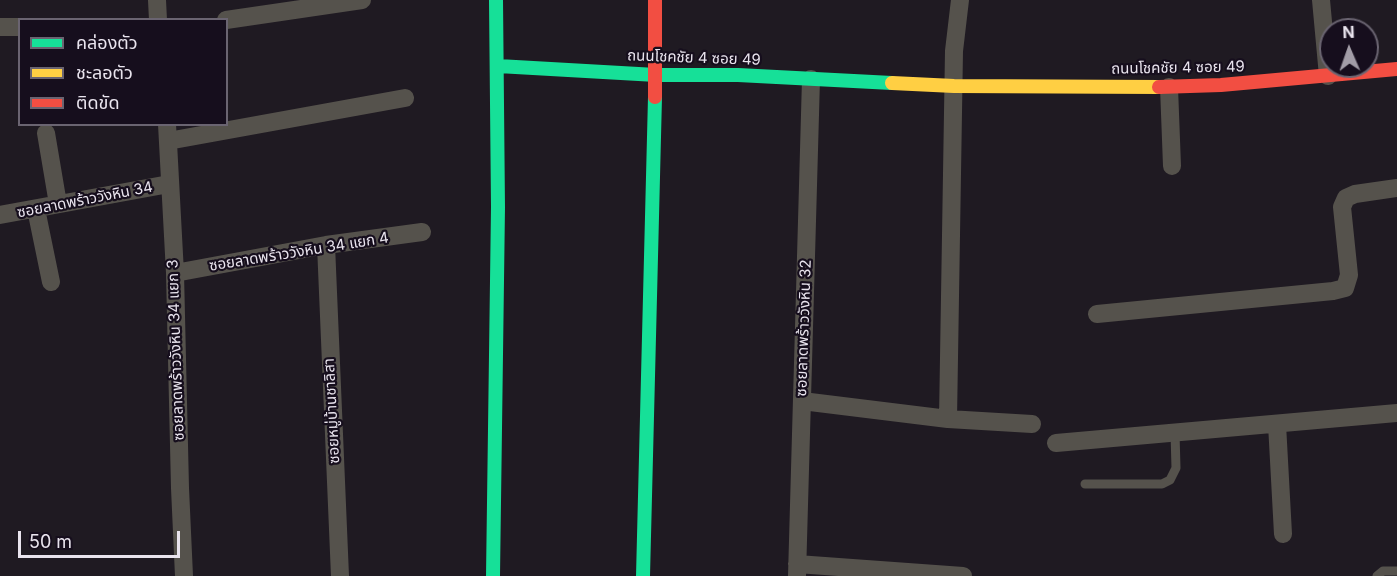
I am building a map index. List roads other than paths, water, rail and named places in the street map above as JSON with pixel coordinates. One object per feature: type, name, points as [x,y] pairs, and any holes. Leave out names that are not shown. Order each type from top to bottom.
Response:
[{"type":"street","points":[[157,0],[158,18]]},
{"type":"street","points":[[228,20],[362,0]]},
{"type":"street","points":[[493,576],[498,66],[496,0]]},
{"type":"street","points":[[643,576],[656,75],[655,0]]},
{"type":"street","points":[[948,419],[954,51],[960,0]]},
{"type":"street","points":[[1321,0],[1323,18]]},
{"type":"street","points":[[0,27],[18,27]]},
{"type":"street","name":"ถนนโชคชัย 4 ซอย 49","points":[[498,66],[656,75],[738,75],[954,86],[1169,87],[1319,77]]},
{"type":"street","name":"ถนนโชคชัย 4 ซอย 49","points":[[1379,71],[1397,69]]},
{"type":"street","name":"ซอยลาดพร้าววังหิน 32","points":[[797,570],[811,79]]},
{"type":"street","points":[[1169,87],[1172,166]]},
{"type":"street","points":[[228,124],[405,98]]},
{"type":"street","points":[[168,133],[215,126]]},
{"type":"street","points":[[46,132],[58,204]]},
{"type":"street","name":"ซอยลาดพร้าววังหิน 34 แยก 3","points":[[168,133],[175,273],[184,576]]},
{"type":"street","name":"ซอยลาดพร้าววังหิน 34","points":[[0,215],[170,184]]},
{"type":"street","points":[[1097,314],[1345,288],[1349,276],[1342,207],[1346,198],[1354,194],[1397,188]]},
{"type":"street","points":[[36,209],[51,282]]},
{"type":"street","name":"ซอยลาดพร้าววังหิน 34 แยก 4","points":[[175,273],[326,245],[422,232]]},
{"type":"street","name":"ซอยหมู่บ้านชาลิสา","points":[[326,245],[340,576]]},
{"type":"street","points":[[802,401],[948,419],[1032,423]]},
{"type":"street","points":[[1056,443],[1397,413]]},
{"type":"street","points":[[1277,424],[1283,534]]},
{"type":"street","points":[[797,570],[963,576]]},
{"type":"lane","points":[[1085,484],[1162,484],[1170,480],[1176,468],[1175,433]]},
{"type":"lane","points":[[1377,576],[1383,571],[1397,571]]}]
